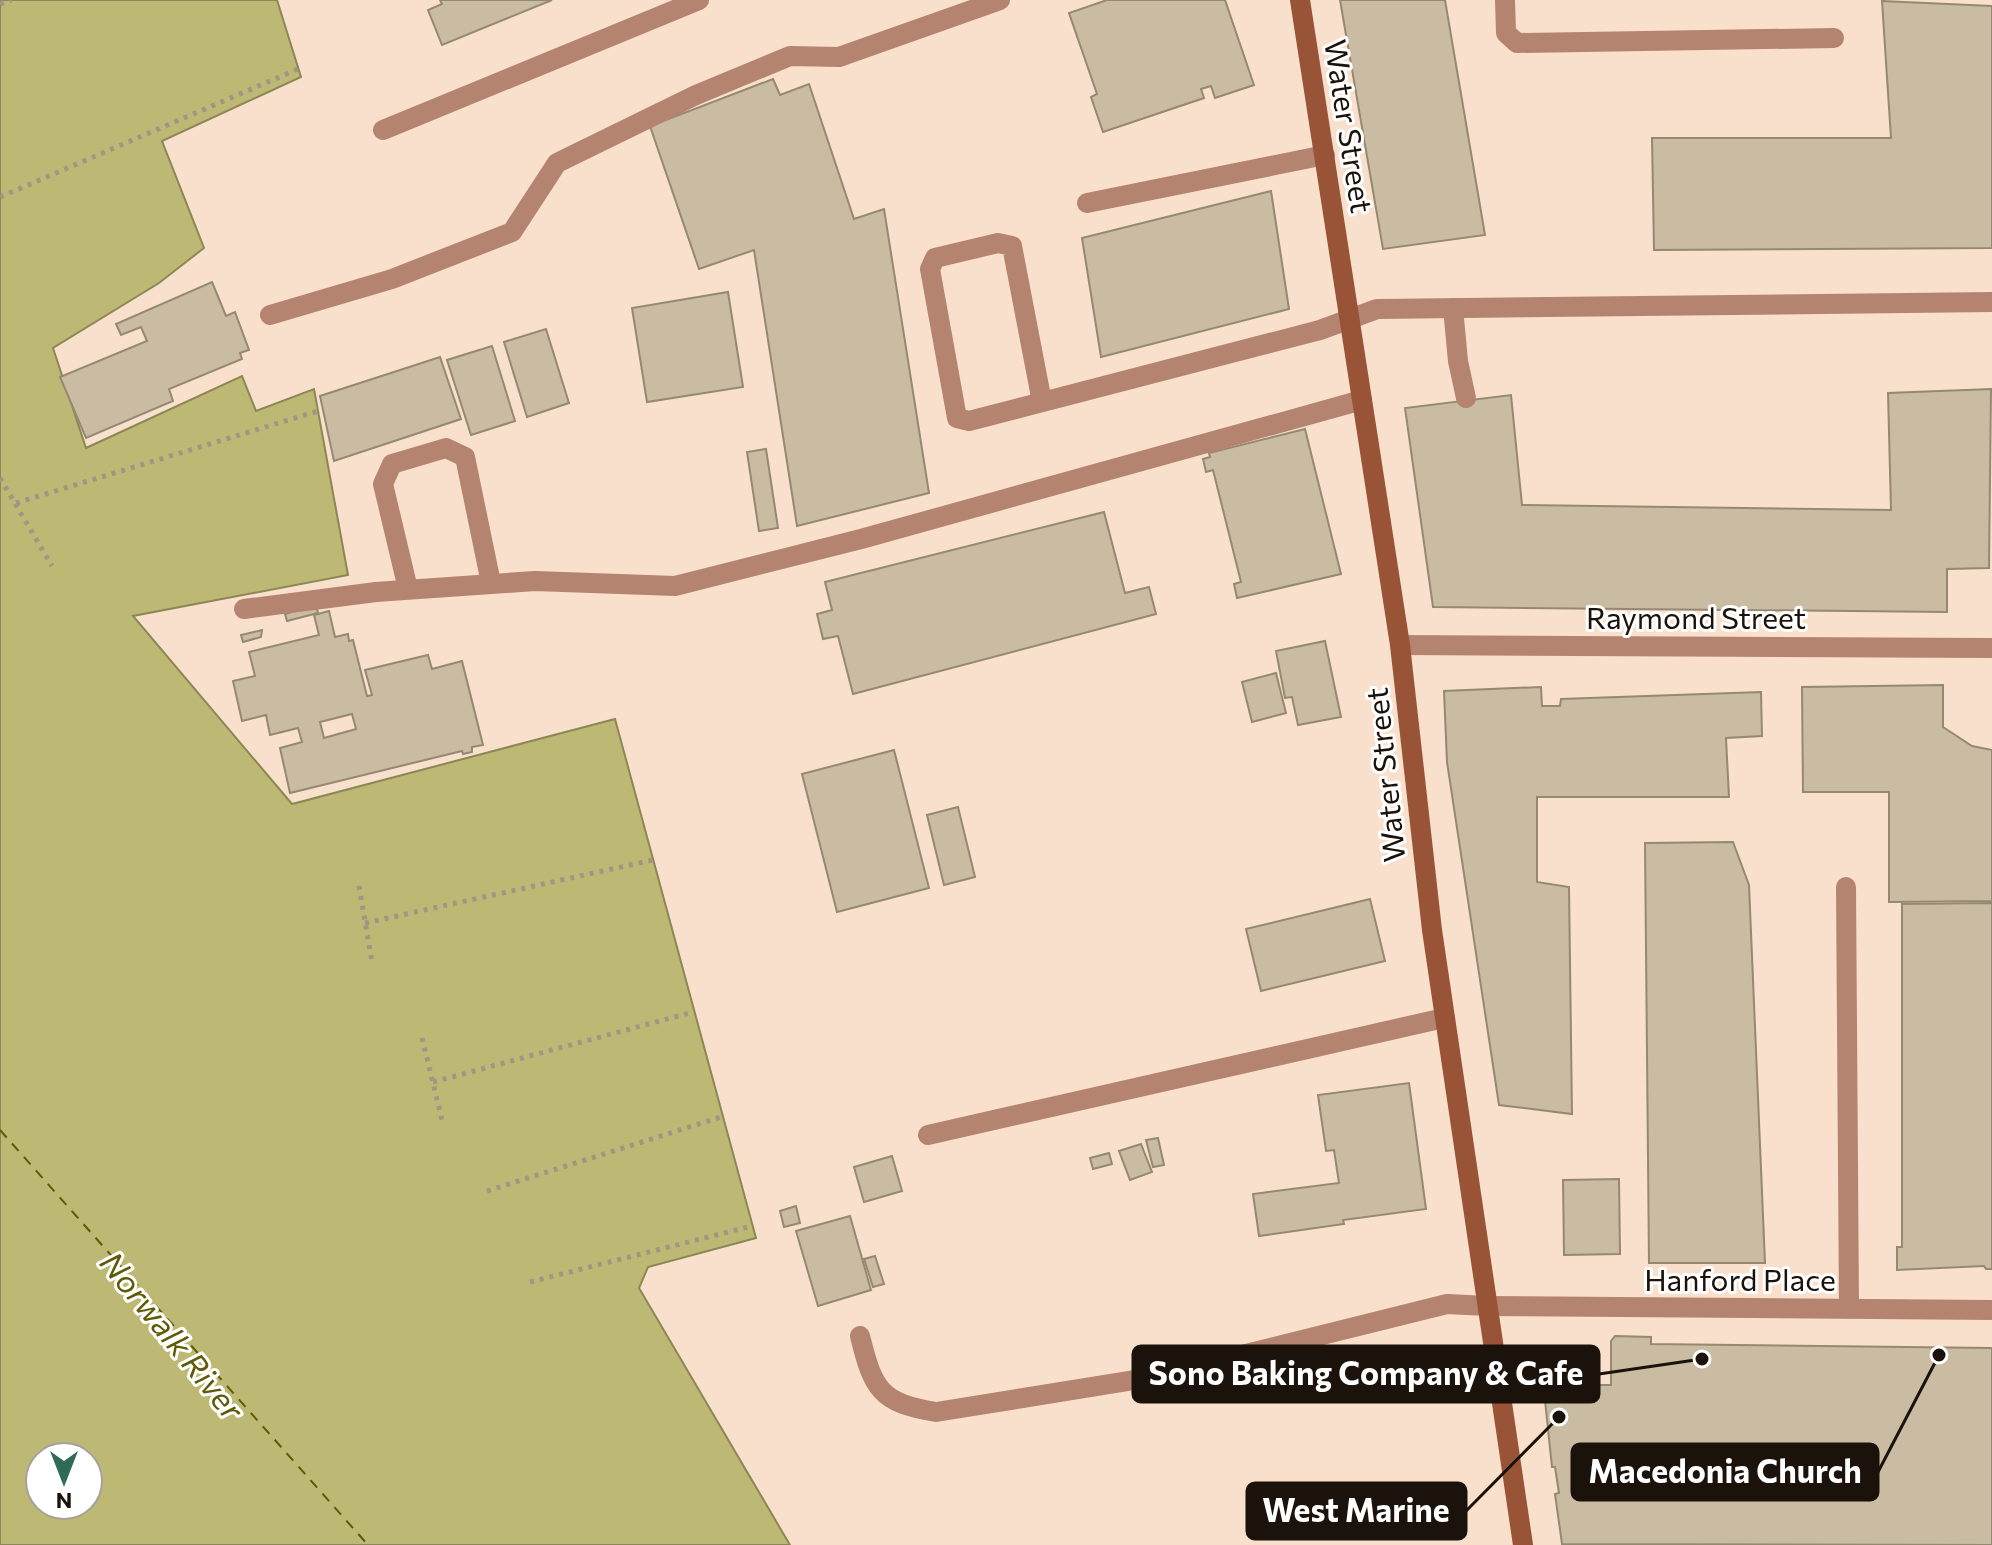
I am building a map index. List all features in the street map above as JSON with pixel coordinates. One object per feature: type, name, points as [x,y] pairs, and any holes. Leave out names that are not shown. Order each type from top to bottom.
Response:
[{"type":"main road","name":"Water Street","points":[[1300,0],[1400,645],[1444,1018],[1523,1545]]},
{"type":"street","points":[[383,130],[699,0]]},
{"type":"street","points":[[270,315],[392,279],[512,232],[557,163],[696,95],[790,56],[839,57],[1000,0]]},
{"type":"street","points":[[1505,0],[1506,33],[1517,43],[1834,38]]},
{"type":"street","points":[[1087,203],[1325,155]]},
{"type":"street","points":[[1042,402],[1012,246],[998,243],[935,258],[930,269],[957,418],[969,421],[1320,330],[1377,309],[1992,302]]},
{"type":"street","points":[[1453,308],[1458,361],[1466,398]]},
{"type":"street","points":[[244,609],[408,589],[491,583],[535,581],[675,586],[875,535],[1362,400]]},
{"type":"street","points":[[408,589],[383,484],[392,464],[446,448],[465,457],[491,583]]},
{"type":"street","name":"Raymond Street","points":[[1400,645],[1992,648]]},
{"type":"street","points":[[1846,887],[1849,1308]]},
{"type":"street","points":[[928,1135],[1444,1018]]},
{"type":"street","name":"Hanford Place","points":[[860,1336],[869,1373],[883,1393],[909,1408],[936,1412],[1153,1377],[1447,1304],[1992,1310]]},
{"type":"path","points":[[0,4],[11,0]]},
{"type":"path","points":[[0,197],[298,69]]},
{"type":"path","points":[[16,503],[318,411]]},
{"type":"path","points":[[0,478],[52,566]]},
{"type":"path","points":[[365,923],[653,860]]},
{"type":"path","points":[[359,886],[372,962]]},
{"type":"path","points":[[433,1082],[693,1012]]},
{"type":"path","points":[[422,1038],[442,1120]]},
{"type":"path","points":[[487,1191],[721,1117]]},
{"type":"path","points":[[530,1282],[752,1226]]},
{"type":"water","name":"Norwalk River","points":[[0,0],[277,0],[301,77],[162,141],[204,248],[159,283],[53,348],[86,448],[242,376],[256,411],[314,389],[348,575],[133,616],[292,804],[615,719],[756,1238],[648,1267],[639,1288],[790,1545],[0,1545]]},
{"type":"building","points":[[440,0],[552,0],[442,45],[428,10],[442,4]]},
{"type":"building","points":[[1107,0],[1225,0],[1254,85],[1215,98],[1211,86],[1201,89],[1204,98],[1103,132],[1091,97],[1097,94],[1069,13]]},
{"type":"building","points":[[1340,0],[1445,0],[1485,235],[1383,249]]},
{"type":"building","points":[[1882,1],[1992,6],[1992,248],[1654,250],[1652,138],[1891,138]]},
{"type":"building","points":[[773,79],[780,95],[809,84],[854,219],[884,209],[929,493],[797,526],[754,250],[699,269],[650,126]]},
{"type":"building","points":[[1271,191],[1289,309],[1101,357],[1082,238]]},
{"type":"building","points":[[212,282],[226,316],[235,312],[249,350],[240,353],[242,359],[169,389],[173,401],[86,438],[60,377],[147,341],[141,327],[121,335],[116,324]]},
{"type":"building","points":[[728,292],[743,387],[647,402],[632,308]]},
{"type":"building","points":[[546,329],[569,403],[527,417],[504,342]]},
{"type":"building","points":[[492,346],[515,421],[471,435],[447,360]]},
{"type":"building","points":[[440,357],[461,419],[334,461],[320,396]]},
{"type":"building","points":[[1991,389],[1989,568],[1947,569],[1947,612],[1433,607],[1405,408],[1511,395],[1522,505],[1891,510],[1888,393]]},
{"type":"building","points":[[1305,429],[1341,574],[1237,598],[1234,584],[1241,582],[1213,470],[1206,472],[1203,459],[1210,457],[1209,453]]},
{"type":"building","points":[[766,449],[778,528],[759,531],[747,452]]},
{"type":"building","points":[[1104,512],[1125,593],[1149,587],[1156,614],[853,694],[838,636],[823,639],[817,614],[832,610],[825,582]]},
{"type":"building","points":[[316,605],[318,613],[287,621],[285,614]]},
{"type":"building","points":[[329,611],[335,637],[348,634],[349,641],[353,640],[367,696],[372,695],[365,670],[428,655],[432,669],[462,661],[483,745],[472,747],[472,752],[463,754],[462,751],[290,793],[280,748],[302,742],[298,728],[270,735],[266,715],[242,721],[233,681],[255,676],[249,652],[319,635],[314,615]],"holes":[[[352,714],[356,729],[324,738],[320,722]]]},
{"type":"building","points":[[262,630],[261,637],[243,642],[241,635]]},
{"type":"building","points":[[1325,641],[1341,717],[1298,725],[1292,697],[1285,698],[1276,651]]},
{"type":"building","points":[[1276,673],[1286,713],[1252,722],[1242,682]]},
{"type":"building","points":[[1943,685],[1943,727],[1972,746],[1992,750],[1992,901],[1889,902],[1889,792],[1803,792],[1802,687]]},
{"type":"building","points":[[1541,687],[1542,706],[1560,706],[1561,699],[1761,692],[1762,736],[1726,738],[1729,797],[1537,797],[1537,882],[1569,887],[1572,1114],[1499,1105],[1447,762],[1444,691]]},
{"type":"building","points":[[894,750],[929,888],[837,912],[802,774]]},
{"type":"building","points":[[958,807],[975,877],[944,885],[927,815]]},
{"type":"building","points":[[1733,842],[1749,885],[1765,1263],[1649,1263],[1645,843]]},
{"type":"building","points":[[1370,899],[1385,961],[1261,991],[1246,929]]},
{"type":"building","points":[[1992,903],[1992,1269],[1984,1266],[1897,1270],[1897,1247],[1902,1247],[1902,904]]},
{"type":"building","points":[[1409,1083],[1426,1209],[1259,1236],[1253,1194],[1339,1183],[1334,1150],[1326,1151],[1318,1095]]},
{"type":"building","points":[[1158,1138],[1164,1165],[1153,1167],[1146,1140]]},
{"type":"building","points":[[1141,1144],[1152,1172],[1130,1180],[1119,1151]]},
{"type":"building","points":[[1109,1153],[1112,1164],[1093,1169],[1090,1158]]},
{"type":"building","points":[[892,1156],[902,1191],[864,1202],[854,1167]]},
{"type":"building","points":[[1619,1179],[1620,1254],[1564,1255],[1563,1180]]},
{"type":"building","points":[[796,1206],[800,1223],[784,1227],[780,1211]]},
{"type":"building","points":[[850,1216],[871,1290],[818,1306],[796,1231]]},
{"type":"building","points":[[875,1256],[884,1284],[873,1287],[864,1259]]},
{"type":"building","points":[[1615,1336],[1651,1337],[1651,1344],[1992,1348],[1992,1545],[1562,1544],[1555,1494],[1559,1493],[1555,1467],[1552,1467],[1544,1391],[1551,1385],[1611,1385],[1611,1341]]},
{"type":"ferry route","points":[[0,1130],[368,1545]]},
{"type":"place","name":"Macedonia Church","points":[[1939,1355]]},
{"type":"place","name":"Sono Baking Company & Cafe","points":[[1702,1359]]},
{"type":"place","name":"West Marine","points":[[1559,1417]]}]
